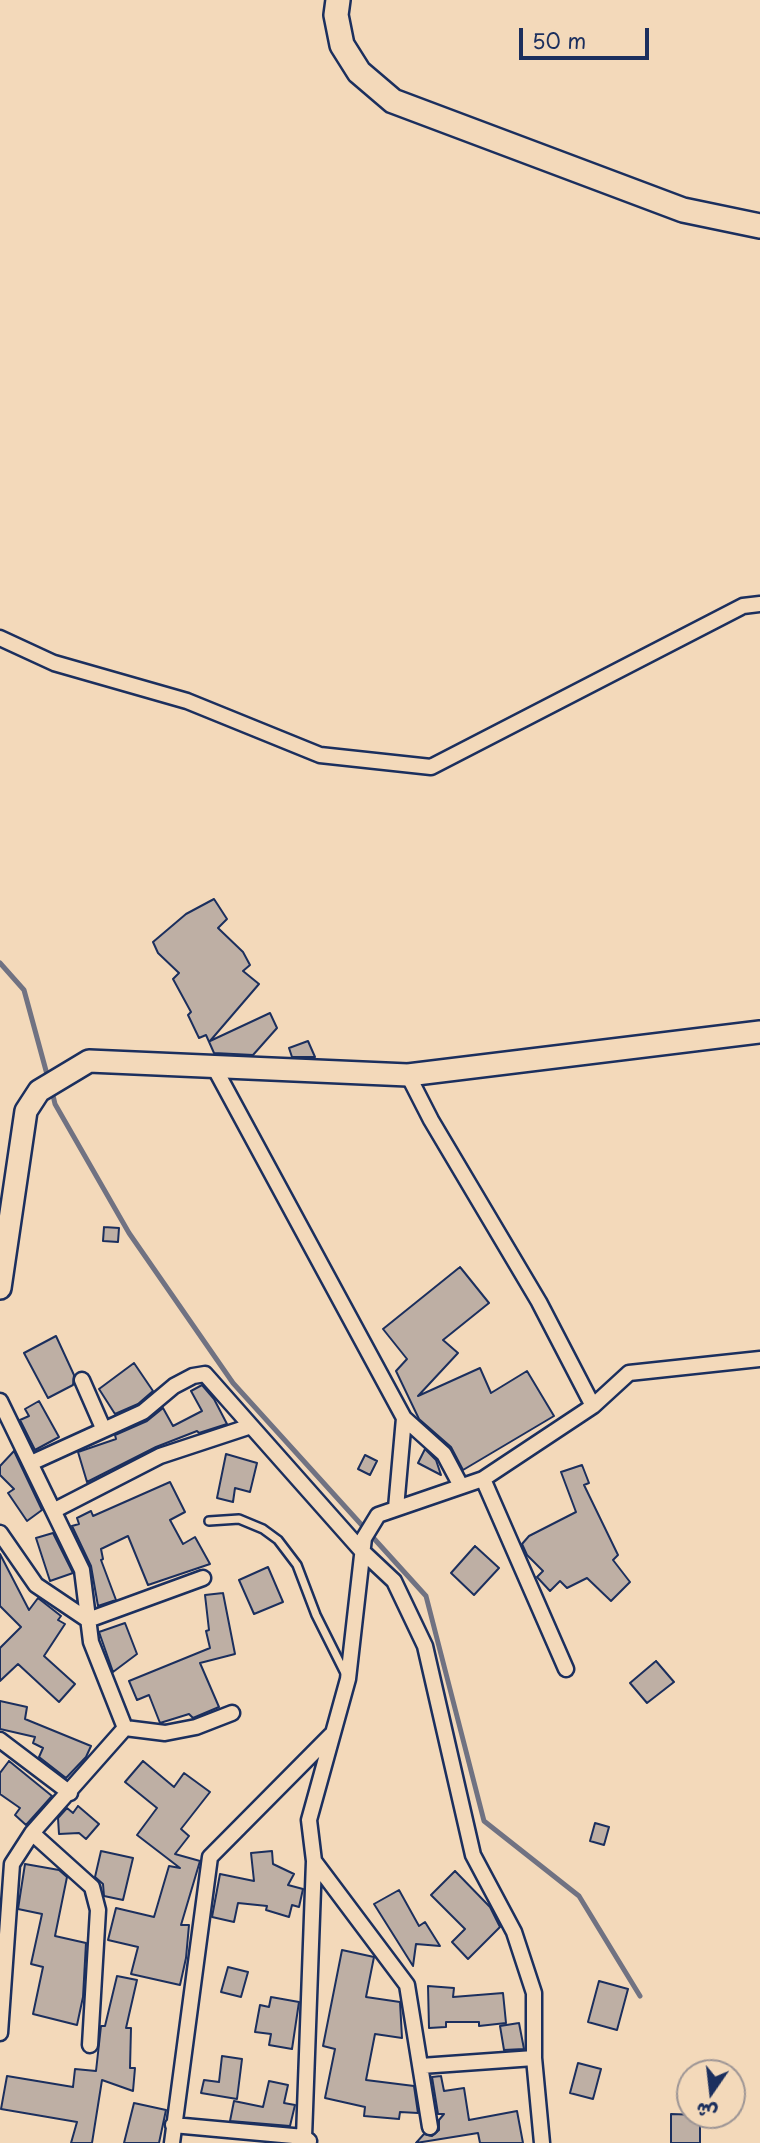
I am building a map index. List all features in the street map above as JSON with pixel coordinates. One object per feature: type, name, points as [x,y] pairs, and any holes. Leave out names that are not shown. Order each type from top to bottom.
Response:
[{"type":"main road","points":[[338,0],[336,15],[342,45],[359,72],[393,101],[683,210],[760,226]]},
{"type":"main road","points":[[0,1287],[26,1111],[39,1091],[89,1061],[408,1075],[760,1032]]},
{"type":"street","points":[[0,638],[54,663],[187,701],[320,755],[431,767],[743,606],[760,604]]},
{"type":"street","points":[[214,1066],[404,1418],[444,1454],[461,1486]]},
{"type":"street","points":[[408,1075],[431,1120],[539,1302],[593,1406]]},
{"type":"street","points":[[173,2125],[246,2139],[308,2140],[314,1861],[309,1820],[348,1679],[362,1544],[378,1515],[484,1479],[593,1406],[629,1373],[760,1359]]},
{"type":"street","points":[[31,1462],[143,1412],[174,1386],[193,1376],[205,1374],[394,1581],[425,1646],[473,1855],[514,1932],[534,1993],[534,2058],[542,2143]]},
{"type":"street","points":[[82,1380],[103,1428]]},
{"type":"street","points":[[0,1401],[82,1570],[91,1642],[125,1728]]},
{"type":"street","points":[[396,1508],[404,1418]]},
{"type":"street","points":[[55,1510],[160,1456],[251,1426]]},
{"type":"street","points":[[484,1479],[566,1669]]},
{"type":"street","points":[[0,1532],[36,1585],[88,1620]]},
{"type":"street","points":[[88,1620],[202,1578]]},
{"type":"street","points":[[125,1728],[165,1733],[196,1727],[232,1713]]},
{"type":"street","points":[[0,2033],[12,1864],[32,1833],[125,1728]]},
{"type":"street","points":[[172,2143],[210,1857],[332,1734]]},
{"type":"street","points":[[0,1740],[70,1793]]},
{"type":"street","points":[[32,1833],[92,1887],[98,1910],[90,2045]]},
{"type":"street","points":[[314,1861],[407,1985],[430,2127]]},
{"type":"street","points":[[421,2066],[534,2058]]},
{"type":"lane","points":[[209,1521],[239,1519],[263,1529],[278,1540],[297,1565],[316,1615],[348,1679]]},
{"type":"building","points":[[214,899],[227,919],[218,928],[243,952],[250,965],[243,971],[259,984],[210,1041],[270,1013],[277,1028],[253,1055],[214,1053],[206,1035],[199,1038],[188,1015],[191,1012],[173,979],[179,973],[158,953],[153,942],[186,914]]},
{"type":"building","points":[[308,1041],[315,1057],[292,1057],[289,1048]]},
{"type":"building","points":[[104,1227],[119,1228],[118,1242],[103,1241]]},
{"type":"building","points":[[460,1267],[489,1303],[443,1340],[458,1353],[418,1396],[480,1368],[491,1393],[527,1371],[554,1416],[463,1470],[451,1447],[419,1419],[396,1371],[407,1359],[383,1329]]},
{"type":"building","points":[[56,1336],[74,1375],[73,1385],[48,1398],[24,1353]]},
{"type":"building","points":[[134,1363],[153,1391],[138,1404],[115,1414],[99,1389]]},
{"type":"building","points":[[202,1385],[214,1399],[227,1424],[199,1433],[197,1431],[156,1447],[87,1482],[78,1452],[116,1439],[115,1435],[147,1421],[163,1408],[173,1426],[202,1411],[191,1391]]},
{"type":"building","points":[[39,1401],[59,1437],[35,1450],[20,1420],[29,1416],[25,1409]]},
{"type":"building","points":[[425,1449],[436,1460],[441,1475],[418,1463]]},
{"type":"building","points":[[14,1451],[42,1510],[27,1521],[8,1493],[14,1489],[0,1475],[0,1466]]},
{"type":"building","points":[[226,1454],[257,1463],[250,1492],[235,1488],[233,1502],[217,1498]]},
{"type":"building","points":[[365,1455],[377,1461],[370,1475],[358,1469]]},
{"type":"building","points":[[582,1465],[589,1483],[584,1485],[618,1555],[613,1560],[630,1582],[611,1601],[587,1578],[567,1588],[560,1581],[550,1591],[537,1577],[543,1571],[527,1555],[522,1544],[529,1536],[576,1512],[561,1472]]},
{"type":"building","points":[[170,1482],[185,1512],[170,1520],[183,1544],[195,1537],[210,1564],[148,1585],[128,1536],[101,1549],[101,1560],[116,1600],[98,1606],[91,1566],[72,1526],[79,1524],[77,1518],[91,1511],[93,1516]]},
{"type":"building","points":[[53,1533],[73,1573],[50,1581],[36,1538]]},
{"type":"building","points":[[475,1546],[499,1568],[474,1595],[451,1573]]},
{"type":"building","points":[[0,1554],[29,1610],[38,1598],[61,1616],[58,1620],[65,1624],[44,1656],[75,1684],[59,1702],[18,1664],[0,1681],[0,1648],[21,1627],[0,1606]]},
{"type":"building","points":[[268,1567],[283,1602],[254,1614],[239,1580]]},
{"type":"building","points":[[223,1593],[235,1654],[200,1663],[219,1707],[193,1718],[189,1714],[160,1723],[149,1695],[137,1700],[129,1681],[210,1648],[206,1631],[209,1630],[205,1595]]},
{"type":"building","points":[[125,1623],[137,1654],[113,1672],[99,1632]]},
{"type":"building","points":[[656,1661],[674,1682],[647,1703],[630,1683]]},
{"type":"building","points":[[0,1701],[27,1707],[25,1719],[91,1746],[86,1757],[66,1778],[39,1757],[43,1748],[33,1743],[35,1737],[0,1729]]},
{"type":"building","points":[[9,1761],[52,1796],[26,1825],[15,1815],[20,1808],[0,1794],[0,1773]]},
{"type":"building","points":[[143,1761],[174,1787],[184,1773],[210,1792],[181,1829],[189,1836],[175,1854],[200,1861],[181,1925],[189,1925],[180,1985],[131,1974],[138,1947],[108,1940],[116,1908],[154,1917],[169,1866],[180,1868],[137,1835],[157,1808],[125,1782]]},
{"type":"building","points":[[78,1806],[99,1824],[86,1839],[79,1833],[59,1834],[58,1818],[67,1808],[73,1813]]},
{"type":"building","points":[[595,1823],[609,1827],[604,1845],[590,1841]]},
{"type":"building","points":[[101,1851],[133,1858],[123,1900],[104,1896],[103,1884],[95,1877]]},
{"type":"building","points":[[272,1851],[273,1864],[294,1874],[288,1885],[303,1889],[299,1907],[292,1905],[289,1917],[266,1910],[267,1906],[238,1903],[234,1922],[212,1917],[220,1874],[254,1881],[251,1853]]},
{"type":"building","points":[[25,1864],[59,1870],[67,1877],[55,1936],[86,1943],[83,1997],[77,2025],[33,2014],[43,1967],[31,1964],[42,1914],[18,1909]]},
{"type":"building","points":[[455,1871],[490,1907],[500,1927],[468,1959],[452,1942],[465,1929],[431,1895]]},
{"type":"building","points":[[399,1890],[419,1926],[425,1922],[440,1946],[416,1944],[413,1966],[374,1904]]},
{"type":"building","points":[[342,1950],[374,1957],[366,1997],[400,2002],[402,2038],[375,2034],[366,2080],[414,2086],[418,2113],[400,2112],[399,2119],[364,2116],[365,2107],[325,2098],[335,2049],[323,2046]]},
{"type":"building","points":[[228,1967],[248,1972],[241,1997],[221,1992]]},
{"type":"building","points":[[117,1976],[137,1980],[126,2028],[131,2028],[130,2068],[135,2068],[133,2091],[102,2080],[92,2143],[71,2143],[77,2122],[1,2109],[7,2076],[73,2087],[75,2069],[96,2071],[101,2026],[105,2026]]},
{"type":"building","points":[[599,1981],[628,1989],[617,2030],[588,2022]]},
{"type":"building","points":[[428,1986],[454,1988],[453,1997],[503,1993],[506,2023],[479,2026],[479,2022],[446,2022],[446,2027],[429,2028]]},
{"type":"building","points":[[271,1997],[299,2002],[292,2049],[269,2045],[271,2034],[255,2032],[260,2005],[269,2007]]},
{"type":"building","points":[[519,2023],[524,2049],[504,2050],[500,2026]]},
{"type":"building","points":[[222,2056],[242,2059],[237,2099],[201,2093],[204,2080],[219,2082]]},
{"type":"building","points":[[578,2063],[601,2069],[593,2099],[570,2093]]},
{"type":"building","points":[[441,2076],[444,2091],[464,2088],[469,2120],[517,2111],[523,2143],[480,2143],[478,2133],[416,2143],[424,2134],[432,2136],[439,2130],[439,2120],[444,2114],[438,2114],[432,2077]]},
{"type":"building","points":[[269,2081],[288,2085],[284,2103],[295,2105],[290,2126],[230,2121],[234,2101],[263,2107]]},
{"type":"building","points":[[134,2103],[166,2110],[159,2143],[124,2143]]},
{"type":"building","points":[[671,2114],[676,2114],[676,2129],[700,2129],[700,2143],[671,2143]]},
{"type":"waterway","points":[[0,963],[24,990],[48,1078]]},
{"type":"waterway","points":[[52,1091],[55,1104],[129,1233],[233,1383],[426,1596],[484,1821],[579,1896],[640,1996]]}]
